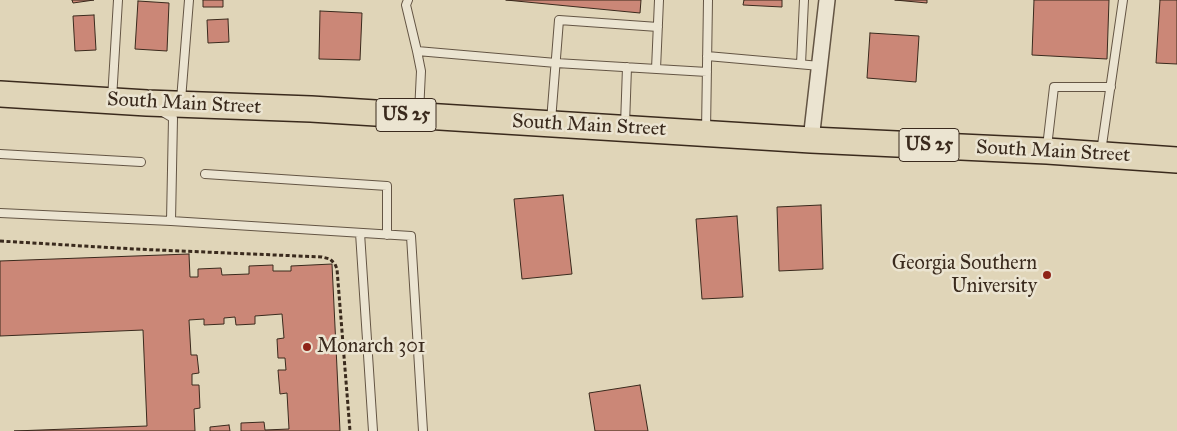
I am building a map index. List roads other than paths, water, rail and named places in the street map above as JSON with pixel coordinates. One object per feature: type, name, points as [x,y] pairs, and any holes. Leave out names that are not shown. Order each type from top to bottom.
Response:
[{"type":"main road","name":"South Main Street","points":[[0,94],[419,116],[811,140],[1047,151],[1177,160]]},
{"type":"street","points":[[811,140],[828,0]]},
{"type":"lane","points":[[112,101],[118,0]]},
{"type":"lane","points":[[181,104],[189,0]]},
{"type":"lane","points":[[408,0],[406,5],[418,51],[421,71],[419,116]]},
{"type":"lane","points":[[656,69],[660,0]]},
{"type":"lane","points":[[706,133],[708,0]]},
{"type":"lane","points":[[801,64],[804,0]]},
{"type":"lane","points":[[1101,155],[1123,0]]},
{"type":"lane","points":[[550,124],[559,20],[658,27]]},
{"type":"lane","points":[[418,51],[707,72]]},
{"type":"lane","points":[[707,56],[820,66]]},
{"type":"lane","points":[[624,128],[627,67]]},
{"type":"lane","points":[[1047,151],[1054,87],[1111,88]]},
{"type":"lane","points":[[147,103],[173,118],[170,221]]},
{"type":"lane","points":[[0,154],[141,162]]},
{"type":"lane","points":[[205,174],[387,186],[387,234]]},
{"type":"lane","points":[[0,213],[170,221],[410,236],[423,431]]},
{"type":"lane","points":[[360,233],[373,431]]},
{"type":"place","name":"Georgia Southern University","points":[[1047,275]]},
{"type":"place","name":"Monarch 301","points":[[307,347]]}]
